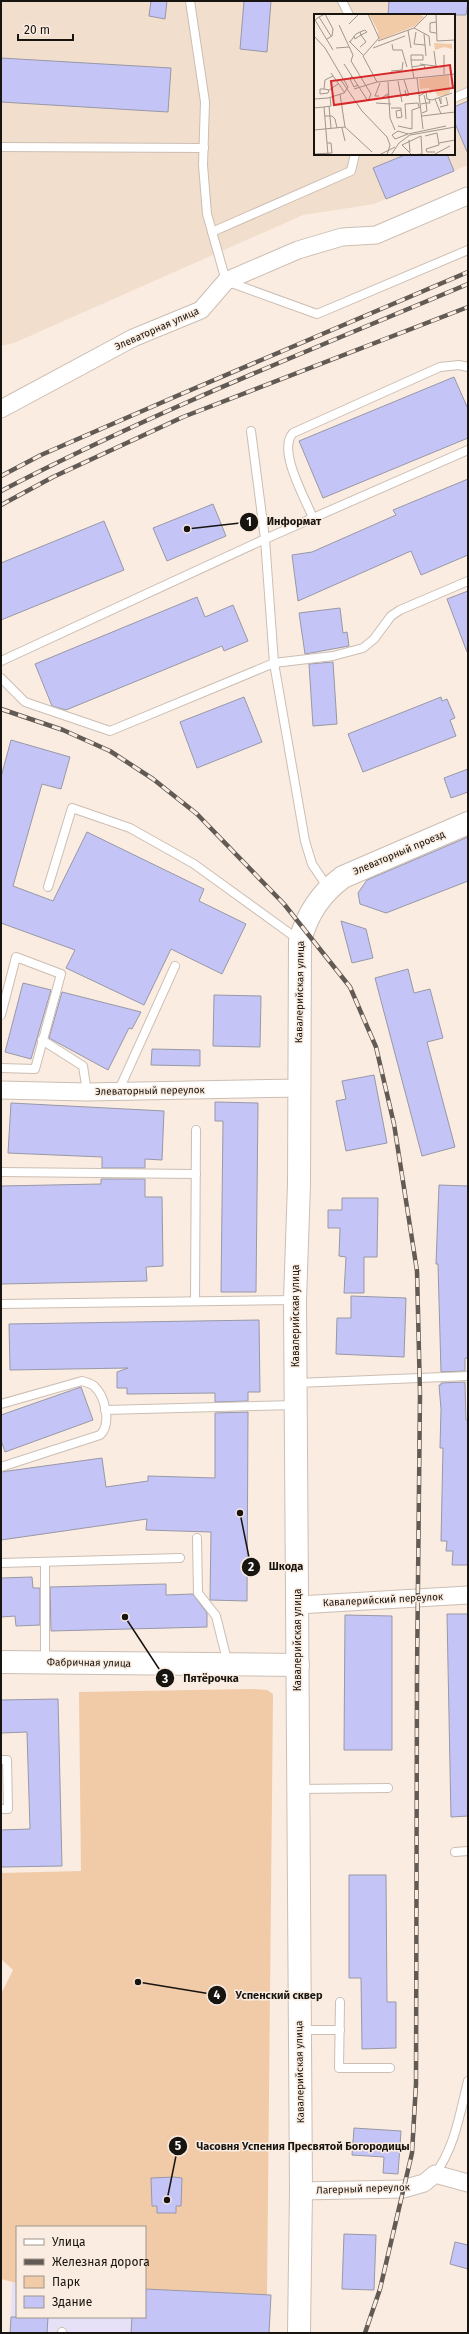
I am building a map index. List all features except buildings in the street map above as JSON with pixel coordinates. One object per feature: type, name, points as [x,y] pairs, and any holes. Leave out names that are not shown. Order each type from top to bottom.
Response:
[{"type":"street","name":"Элеваторная улица","points":[[1,409],[133,338],[201,310],[226,281],[298,250],[342,237],[376,235],[467,196]]},
{"type":"street","name":"Элеваторный проезд","points":[[322,895],[358,869],[468,823]]},
{"type":"street","name":"Кавалерийская улица","points":[[299,2333],[301,2191],[297,1405],[295,1300],[300,1088],[300,941],[307,918],[322,895]]},
{"type":"street","name":"Элеваторный переулок","points":[[1,1090],[118,1092],[300,1088]]},
{"type":"street","name":"Кавалерийский переулок","points":[[298,1605],[468,1595]]},
{"type":"street","name":"Фабричная улица","points":[[1,1662],[298,1665]]},
{"type":"street","name":"Лагерный переулок","points":[[301,2191],[403,2189],[424,2183],[435,2174]]},
{"type":"street","points":[[435,2174],[468,2183]]},
{"type":"lane","points":[[190,1],[205,102],[204,148],[207,214],[226,281],[317,314],[468,250]]},
{"type":"lane","points":[[342,1],[348,14]]},
{"type":"lane","points":[[455,98],[468,92]]},
{"type":"lane","points":[[1,147],[204,148]]},
{"type":"lane","points":[[212,232],[351,171],[355,155]]},
{"type":"lane","points":[[313,518],[288,457],[287,442],[293,432],[440,367],[459,365],[468,368]]},
{"type":"lane","points":[[251,431],[265,539],[274,662],[304,841],[322,895]]},
{"type":"lane","points":[[1,661],[265,539],[468,450]]},
{"type":"lane","points":[[1,678],[25,702],[110,731],[274,662],[333,656],[363,648],[374,639],[391,616],[400,610],[468,581]]},
{"type":"lane","points":[[48,886],[72,808],[130,828],[194,864],[300,941]]},
{"type":"lane","points":[[1,1016],[16,957],[61,974],[35,1069],[1,1068]]},
{"type":"lane","points":[[118,1092],[175,966]]},
{"type":"lane","points":[[42,1040],[83,1066],[87,1092]]},
{"type":"lane","points":[[195,1301],[196,1130]]},
{"type":"lane","points":[[1,1172],[196,1174]]},
{"type":"lane","points":[[1,1304],[295,1300]]},
{"type":"lane","points":[[296,1383],[468,1376]]},
{"type":"lane","points":[[1,1404],[82,1381],[95,1386],[99,1392],[107,1421],[106,1428],[100,1435],[1,1467]]},
{"type":"lane","points":[[105,1410],[297,1405]]},
{"type":"lane","points":[[197,1538],[198,1593],[216,1616],[228,1664]]},
{"type":"lane","points":[[1,1563],[45,1563],[180,1558]]},
{"type":"lane","points":[[45,1563],[45,1662]]},
{"type":"lane","points":[[1,1760],[7,1760],[8,1809],[1,1809]]},
{"type":"lane","points":[[298,1789],[388,1788]]},
{"type":"lane","points":[[455,1852],[468,1851]]},
{"type":"lane","points":[[340,2002],[340,2068],[390,2068]]},
{"type":"lane","points":[[300,2030],[340,2030]]},
{"type":"lane","points":[[435,2174],[446,2160],[451,2148],[468,2082]]},
{"type":"shaded area","points":[[1,1],[468,1],[468,165],[374,204],[303,215],[14,343],[1,346]]},
{"type":"shaded area","points":[[12,2282],[16,2283],[16,2318],[146,2318],[146,2289],[271,2295],[269,2333],[10,2333]]},
{"type":"green space","points":[[253,1689],[267,1690],[273,1694],[267,2295],[146,2289],[146,2226],[16,2226],[16,2283],[1,2279],[1,1994],[13,1970],[1,1959],[1,1873],[81,1871],[79,1692]]},
{"type":"railway","points":[[1,476],[41,455],[468,272]]},
{"type":"railway","points":[[1,491],[58,462],[174,408],[468,284]]},
{"type":"railway","points":[[1,505],[53,477],[183,417],[468,307]]},
{"type":"railway","points":[[1,709],[63,730],[110,751],[153,779],[197,814],[284,904],[350,987],[376,1047],[394,1124],[417,1271],[420,1394],[417,1675],[416,2084],[412,2153],[380,2289],[365,2333]]},
{"type":"place","name":"Информат","points":[[187,529]]},
{"type":"place","name":"Шкода","points":[[240,1513]]},
{"type":"place","name":"Пятёрочка","points":[[125,1617]]},
{"type":"place","name":"Успенский сквер","points":[[138,1982]]},
{"type":"place","name":"Часовня Успения Пресвятой Богородицы","points":[[167,2200]]}]
